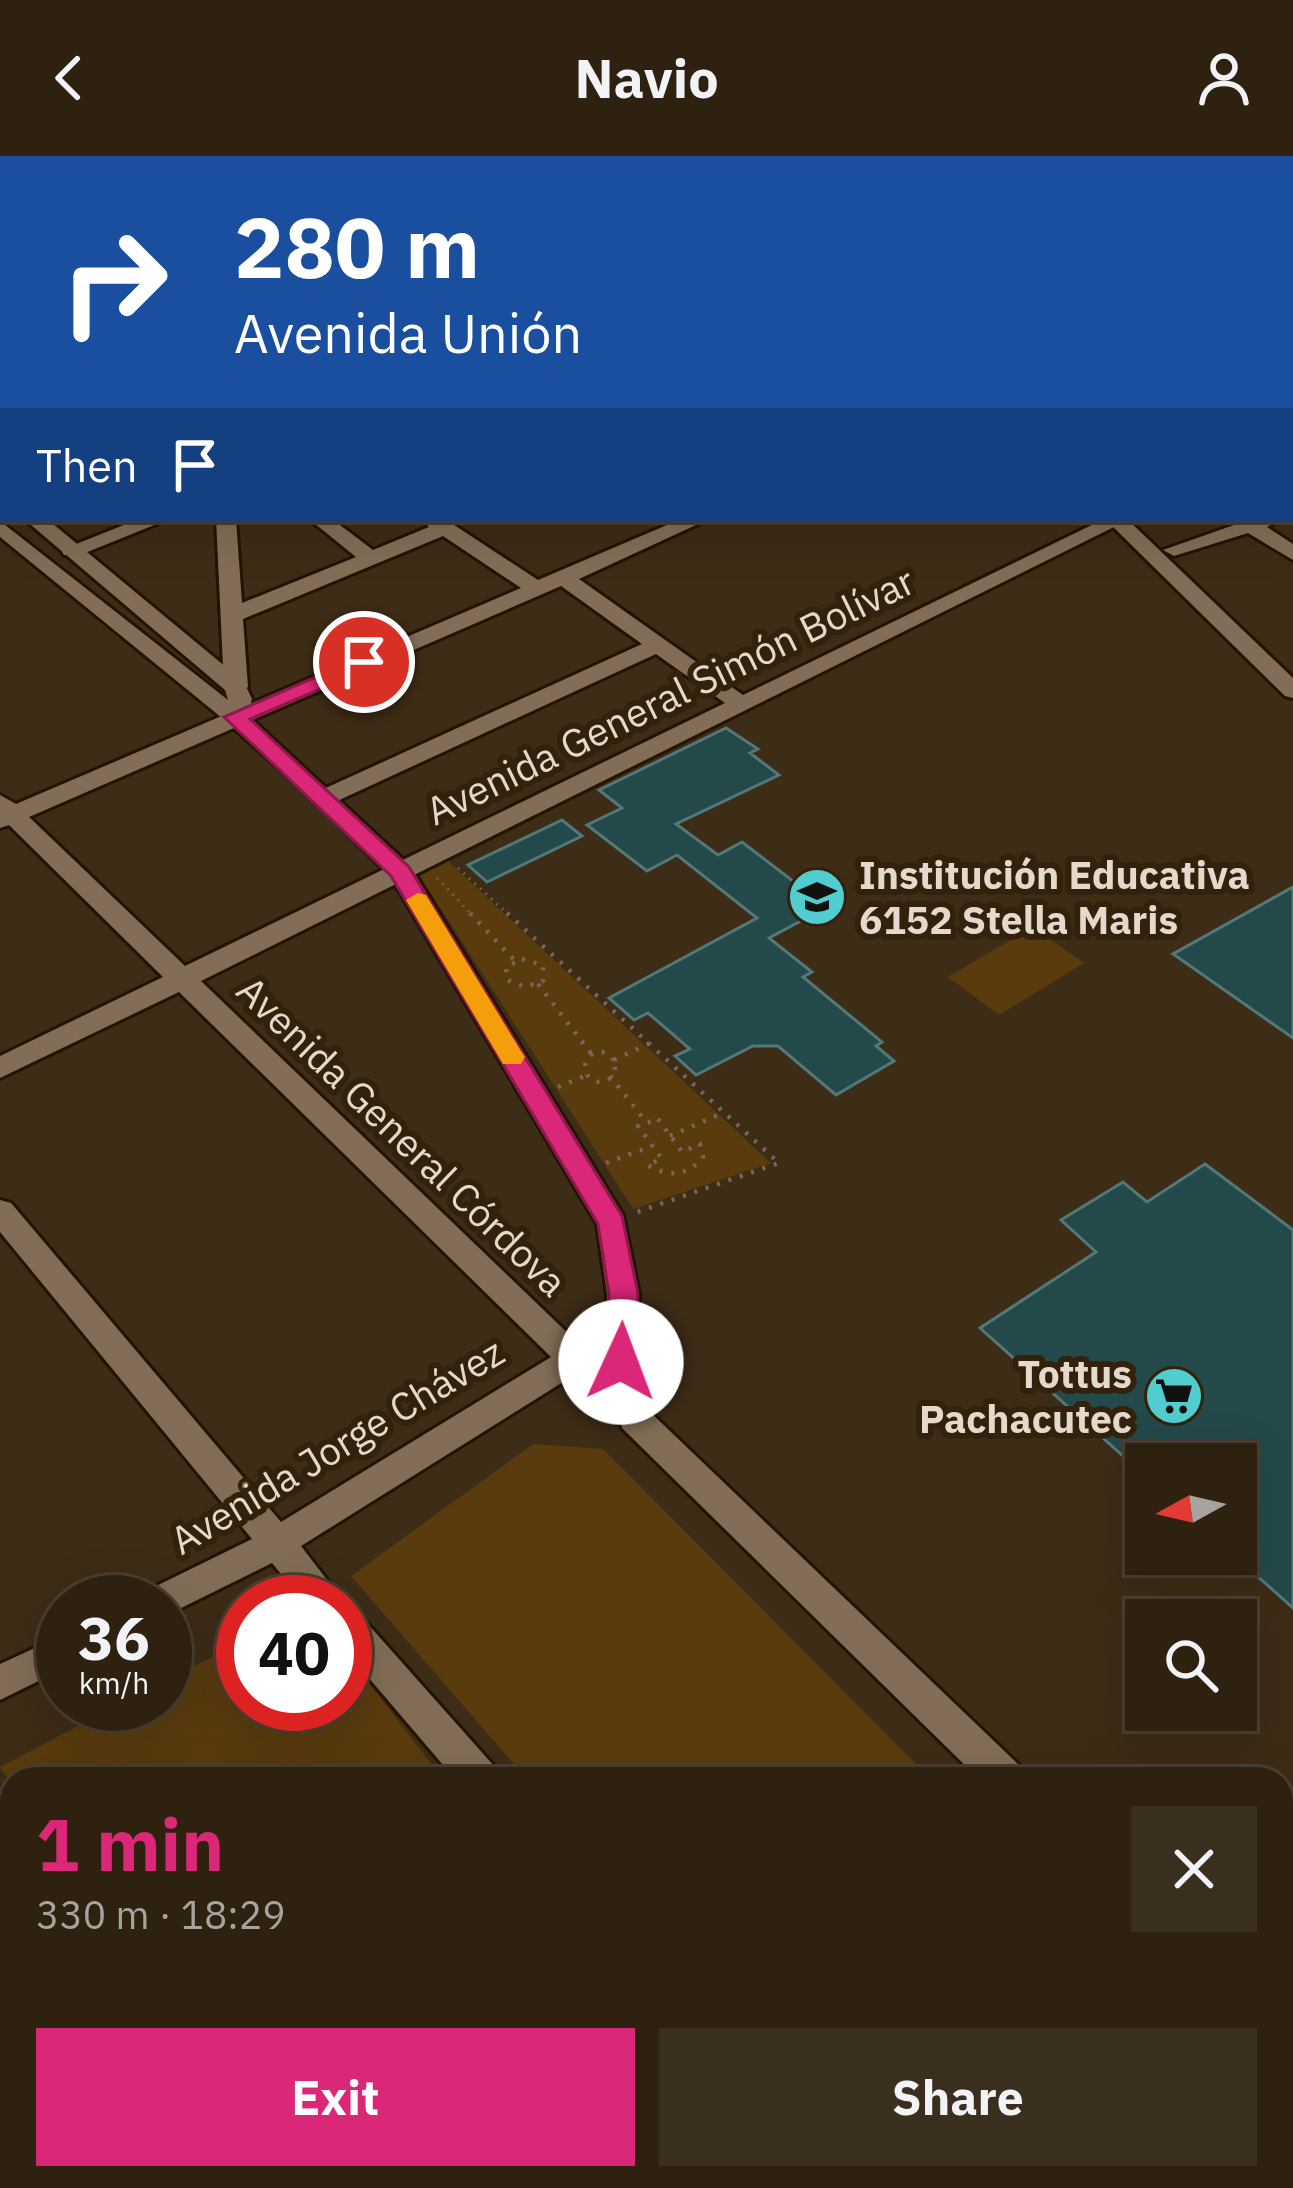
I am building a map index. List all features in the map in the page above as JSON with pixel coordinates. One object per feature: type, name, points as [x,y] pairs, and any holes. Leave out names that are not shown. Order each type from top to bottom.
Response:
[{"type":"street","points":[[38,522],[236,687]]},
{"type":"street","points":[[72,550],[151,522]]},
{"type":"street","points":[[323,522],[371,558]]},
{"type":"street","points":[[635,522],[659,536]]},
{"type":"street","points":[[4,812],[692,522]]},
{"type":"street","name":"Avenida General Simón Bolívar","points":[[0,1068],[1120,522]]},
{"type":"street","points":[[1126,522],[1293,691]]},
{"type":"street","points":[[1127,522],[1174,550],[1293,665]]},
{"type":"street","points":[[1174,550],[1262,522],[1293,554]]},
{"type":"street","points":[[235,614],[371,558],[437,523],[537,589]]},
{"type":"street","points":[[227,525],[240,699],[235,717]]},
{"type":"street","points":[[0,527],[235,717],[414,870],[612,1223],[623,1294],[623,1381],[634,1418]]},
{"type":"street","points":[[564,578],[742,705]]},
{"type":"street","points":[[326,797],[658,645]]},
{"type":"street","name":"Avenida General Córdova","points":[[4,812],[994,1767]]},
{"type":"street","points":[[0,1211],[302,1575]]},
{"type":"street","name":"Avenida Jorge Chávez","points":[[192,1586],[275,1544],[621,1330]]},
{"type":"street","points":[[372,1655],[470,1767]]},
{"type":"street","points":[[0,1683],[36,1665]]},
{"type":"path","points":[[448,859],[778,1163],[631,1214]]},
{"type":"path","points":[[414,870],[515,962]]},
{"type":"path","points":[[543,965],[557,958]]},
{"type":"path","points":[[530,959],[543,965],[546,976],[524,987],[507,980],[504,971],[530,959]]},
{"type":"path","points":[[538,984],[592,1056],[614,1060],[650,1043]]},
{"type":"path","points":[[587,1075],[583,1062],[592,1056]]},
{"type":"path","points":[[553,1089],[587,1075],[610,1076],[616,1071],[614,1060]]},
{"type":"path","points":[[610,1076],[647,1123]]},
{"type":"path","points":[[670,1136],[725,1112]]},
{"type":"path","points":[[658,1119],[682,1152],[700,1144],[703,1156],[695,1168],[671,1175],[647,1165],[662,1160],[638,1126],[647,1123],[658,1119]]},
{"type":"path","points":[[601,1165],[652,1146]]},
{"type":"shaded area","points":[[448,861],[771,1163],[633,1209],[418,873]]},
{"type":"shaded area","points":[[1033,927],[1084,963],[999,1015],[948,977]]},
{"type":"shaded area","points":[[533,1444],[603,1449],[919,1767],[517,1767],[372,1600],[372,1575],[352,1575]]},
{"type":"shaded area","points":[[216,1655],[216,1731],[372,1731],[372,1687],[434,1767],[0,1767],[69,1731],[192,1731],[192,1667]]},
{"type":"building","points":[[726,728],[758,749],[750,753],[779,775],[676,824],[718,855],[742,842],[827,907],[769,938],[812,972],[803,977],[882,1042],[876,1046],[894,1061],[836,1095],[778,1046],[753,1046],[696,1075],[675,1056],[690,1049],[648,1013],[634,1020],[609,998],[757,918],[677,855],[647,871],[587,825],[622,808],[599,790]]},
{"type":"building","points":[[562,820],[582,836],[487,882],[468,865]]},
{"type":"building","points":[[1293,887],[1293,1038],[1173,954]]},
{"type":"building","name":"Tottus Pachacutec","points":[[1205,1164],[1293,1230],[1293,1608],[1256,1575],[1257,1443],[1125,1443],[1125,1458],[980,1328],[1096,1252],[1061,1220],[1123,1182],[1147,1202]]},
{"type":"slow traffic","points":[[418,900],[512,1057]]},
{"type":"place","name":"Institución Educativa 6152 Stella Maris","points":[[817,897]]},
{"type":"place","name":"Tottus Pachacutec","points":[[1174,1396]]},
{"type":"route","points":[[364,662],[235,717],[326,797],[400,872],[612,1223],[623,1294],[621,1362]]}]
